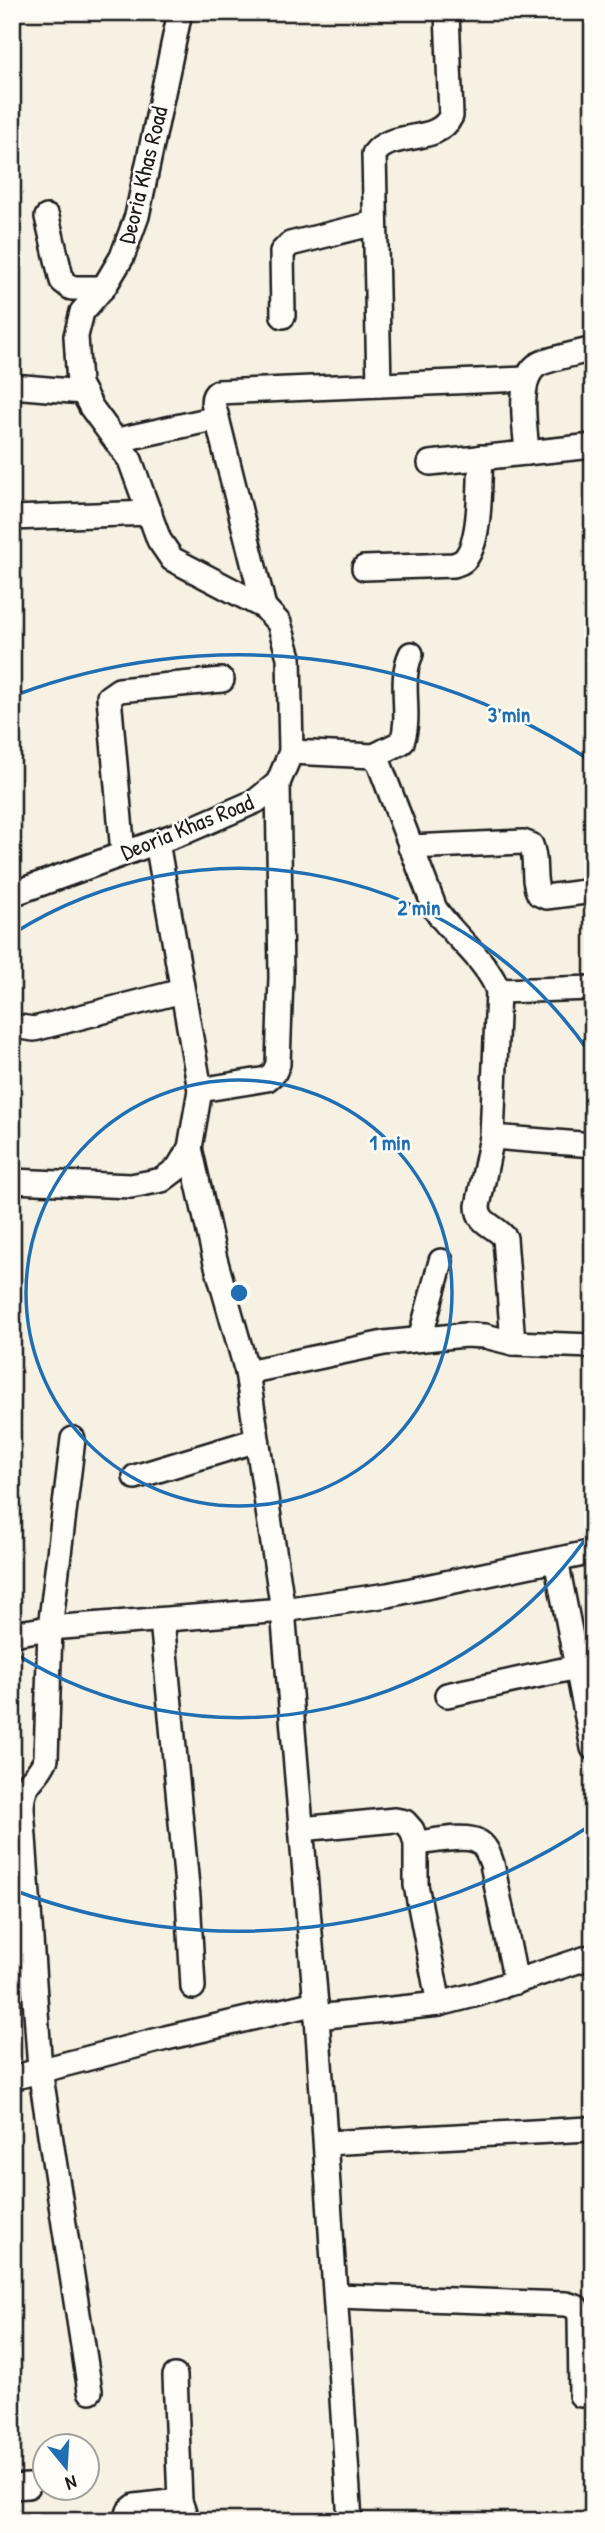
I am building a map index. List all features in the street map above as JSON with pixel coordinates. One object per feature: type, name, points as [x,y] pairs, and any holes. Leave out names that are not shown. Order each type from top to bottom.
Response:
[{"type":"street","name":"Deoria Khas Road","points":[[12,894],[157,842],[256,801],[278,783],[291,752],[289,657],[279,623],[264,607],[172,559],[159,540],[134,468],[118,440],[91,407],[79,384],[76,336],[82,312],[103,288],[122,257],[137,216],[180,12]]},
{"type":"street","points":[[379,385],[374,154],[379,146],[387,142],[435,131],[446,125],[451,116],[447,12]]},
{"type":"street","points":[[47,217],[62,281],[71,288],[103,288]]},
{"type":"street","points":[[283,316],[282,252],[285,247],[375,223]]},
{"type":"street","points":[[527,453],[524,390],[526,379],[538,365],[593,349]]},
{"type":"street","points":[[264,607],[213,400],[218,392],[526,379]]},
{"type":"street","points":[[12,386],[83,392]]},
{"type":"street","points":[[118,440],[217,418]]},
{"type":"street","points":[[430,463],[593,446]]},
{"type":"street","points":[[364,568],[454,565],[464,561],[476,531],[481,457]]},
{"type":"street","points":[[12,518],[150,513]]},
{"type":"street","points":[[291,752],[374,756],[402,742],[406,731],[405,671],[411,654]]},
{"type":"street","points":[[123,853],[108,697],[119,690],[222,680]]},
{"type":"street","points":[[374,756],[435,909],[447,927],[490,973],[498,991],[492,1137],[478,1215],[505,1238],[513,1343]]},
{"type":"street","points":[[200,1090],[267,1079],[278,1064],[281,977],[278,783]]},
{"type":"street","points":[[12,1181],[131,1186],[162,1180],[178,1168],[190,1148],[200,1090],[157,842]]},
{"type":"street","points":[[410,847],[523,842],[531,845],[535,853],[535,886],[539,894],[546,897],[593,891]]},
{"type":"street","points":[[498,991],[593,988]]},
{"type":"street","points":[[12,1026],[34,1028],[182,991]]},
{"type":"street","points":[[492,1137],[593,1145]]},
{"type":"street","points":[[190,1148],[215,1259],[247,1373],[283,1609],[317,2010],[350,2521]]},
{"type":"street","points":[[419,1339],[441,1261]]},
{"type":"street","points":[[247,1373],[384,1343],[465,1335],[485,1336],[513,1343],[593,1346]]},
{"type":"street","points":[[73,1439],[50,1628],[46,1759],[41,1772],[25,1786],[22,1808],[40,2070],[90,2391]]},
{"type":"street","points":[[135,1477],[257,1440]]},
{"type":"street","points":[[12,1634],[50,1628],[283,1609],[388,1595],[593,1552]]},
{"type":"street","points":[[556,1560],[593,1748]]},
{"type":"street","points":[[162,1620],[188,1897],[193,1987]]},
{"type":"street","points":[[447,1695],[577,1667]]},
{"type":"street","points":[[301,1829],[396,1820],[405,1822],[412,1830],[416,1843],[416,1885],[439,2004]]},
{"type":"street","points":[[416,1843],[467,1838],[478,1841],[486,1849],[492,1864],[516,1982]]},
{"type":"street","points":[[12,2078],[317,2010],[439,2004],[593,1956]]},
{"type":"street","points":[[326,2143],[589,2129]]},
{"type":"street","points":[[337,2296],[566,2304],[576,2307],[580,2316],[581,2395]]},
{"type":"street","points":[[126,2521],[129,2511],[135,2506],[184,2511],[175,2376]]}]
